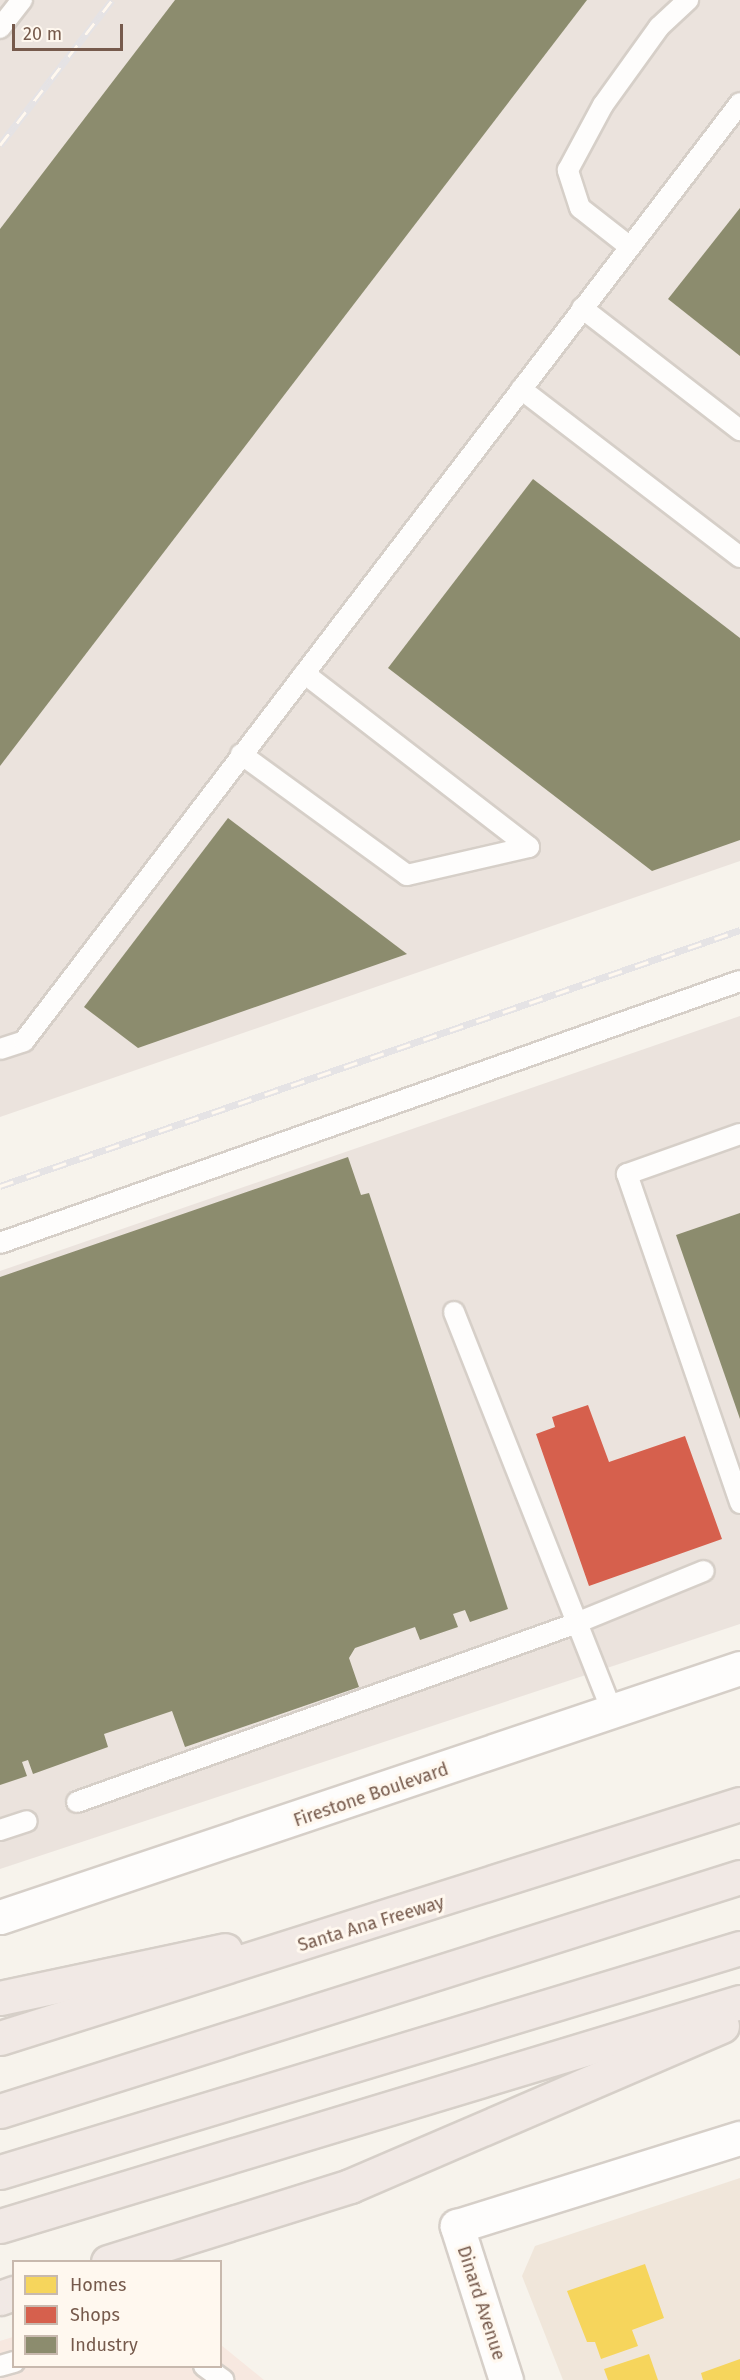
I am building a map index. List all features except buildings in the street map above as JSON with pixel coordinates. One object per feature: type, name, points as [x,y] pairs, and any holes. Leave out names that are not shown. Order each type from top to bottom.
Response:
[{"type":"highway","name":"Santa Ana Freeway","points":[[0,2038],[415,1911],[740,1804]]},
{"type":"highway","points":[[0,2111],[740,1877]]},
{"type":"highway","points":[[0,1998],[415,1911]]},
{"type":"highway","points":[[0,2172],[740,1948]]},
{"type":"highway","points":[[0,2226],[740,2002]]},
{"type":"highway","points":[[114,2260],[350,2186],[740,2019]]},
{"type":"street","name":"Firestone Boulevard","points":[[0,1917],[740,1668]]},
{"type":"street","name":"Dinard Avenue","points":[[506,2380],[457,2226],[740,2138]]},
{"type":"lane","points":[[0,28],[22,0]]},
{"type":"lane","points":[[630,247],[580,208],[568,170],[603,105],[659,27],[688,0]]},
{"type":"lane","points":[[0,1049],[24,1041],[740,103]]},
{"type":"lane","points":[[582,308],[740,430]]},
{"type":"lane","points":[[520,389],[740,558]]},
{"type":"lane","points":[[241,754],[407,875],[529,847],[304,673]]},
{"type":"lane","points":[[0,1243],[740,981]]},
{"type":"lane","points":[[740,1134],[627,1173],[740,1503]]},
{"type":"lane","points":[[454,1312],[574,1624],[612,1712]]},
{"type":"lane","points":[[77,1802],[574,1624],[704,1571]]},
{"type":"lane","points":[[0,1830],[27,1821]]},
{"type":"lane","points":[[205,2368],[223,2380]]},
{"type":"shaded area","points":[[0,0],[740,0],[740,861],[0,1117]]},
{"type":"shaded area","points":[[740,1016],[740,1624],[0,1869],[0,1271]]},
{"type":"shaded area","points":[[740,2178],[740,2380],[563,2380],[522,2276],[535,2246]]},
{"type":"shaded area","points":[[12,2337],[12,2368],[222,2368],[222,2346],[264,2380],[0,2380],[0,2341]]},
{"type":"railway","points":[[0,145],[112,0]]},
{"type":"railway","points":[[0,1186],[740,930]]}]
